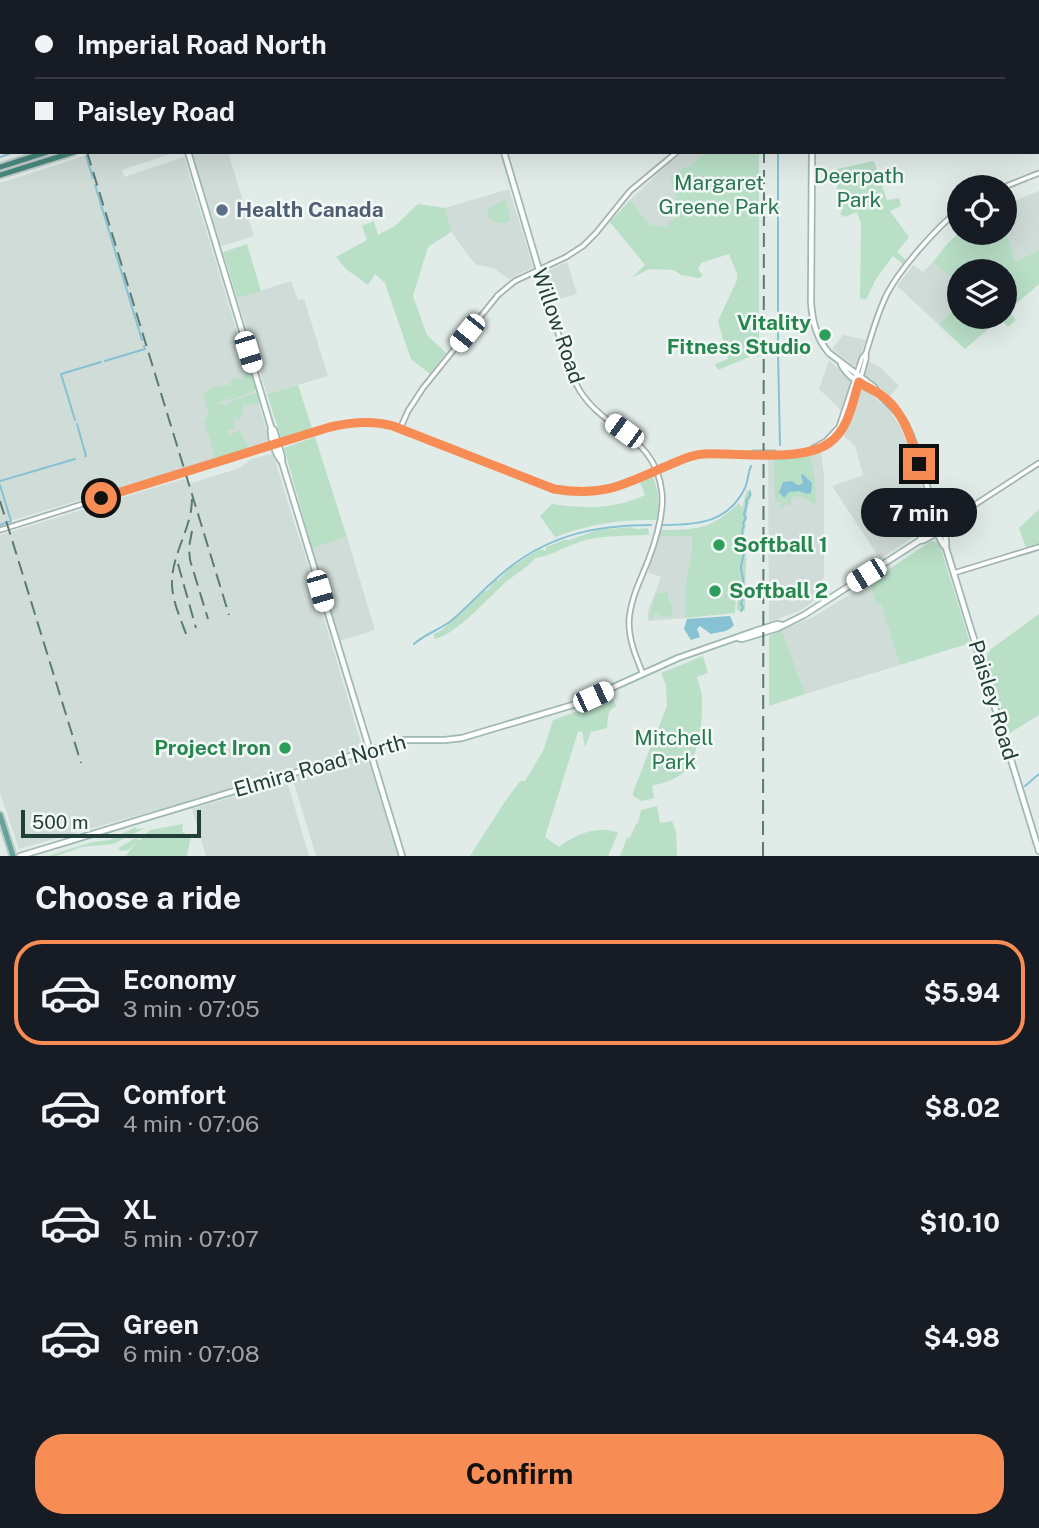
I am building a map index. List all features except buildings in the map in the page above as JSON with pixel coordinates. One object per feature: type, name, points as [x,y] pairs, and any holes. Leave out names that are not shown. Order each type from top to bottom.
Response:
[{"type":"highway","points":[[0,167],[41,154]]},
{"type":"highway","points":[[0,175],[68,154]]},
{"type":"main road","points":[[189,154],[271,427],[270,432],[278,458],[282,462],[401,856]]},
{"type":"main road","name":"Willow Road","points":[[504,154],[539,270]]},
{"type":"main road","name":"Paisley Road","points":[[812,154],[812,315],[815,330],[823,347],[841,363],[843,369],[858,377],[897,411],[910,434],[933,507],[932,514],[940,528],[942,545],[946,548],[954,573],[1039,851]]},
{"type":"main road","name":"Elmira Road North","points":[[20,856],[404,740],[445,740],[475,735],[576,704],[685,655],[768,626],[782,625],[804,615],[919,541],[922,536],[940,528]]},
{"type":"main road","points":[[0,816],[13,856]]},
{"type":"street","points":[[401,429],[413,402],[423,388],[498,295],[515,281],[583,246],[630,191],[674,154]]},
{"type":"street","points":[[1017,182],[1039,173]]},
{"type":"street","points":[[0,530],[330,427],[354,422],[383,423],[564,491],[611,489],[697,455],[771,456],[812,450],[830,438],[839,427],[866,359],[883,303],[895,280],[947,221]]},
{"type":"street","name":"Willow Road","points":[[539,270],[570,370],[582,394],[601,414],[638,443],[650,457],[662,493],[660,517],[650,557],[635,593],[629,618],[632,648],[643,674]]},
{"type":"street","points":[[940,528],[1039,463]]},
{"type":"street","points":[[954,573],[1039,547]]},
{"type":"shaded area","points":[[90,154],[170,154],[122,170],[124,177],[184,157],[270,441],[0,524],[0,183]]},
{"type":"shaded area","points":[[192,154],[229,154],[254,236],[222,246],[219,244]]},
{"type":"shaded area","points":[[681,154],[703,154],[689,167],[679,170],[681,212],[664,227],[649,224],[630,200]]},
{"type":"shaded area","points":[[509,189],[533,267],[509,279],[493,268],[475,264],[451,232],[445,208]]},
{"type":"shaded area","points":[[1039,191],[1039,250],[1017,260],[1010,245],[1017,245],[1017,200]]},
{"type":"shaded area","points":[[567,262],[577,294],[554,301],[545,272]]},
{"type":"shaded area","points":[[933,262],[947,274],[947,316],[939,325],[897,286],[913,265],[923,272]]},
{"type":"shaded area","points":[[291,281],[298,300],[304,299],[328,376],[267,394],[237,298]]},
{"type":"shaded area","points":[[843,335],[866,340],[857,365],[854,366],[832,349]]},
{"type":"shaded area","points":[[829,360],[851,380],[843,412],[819,389]]},
{"type":"shaded area","points":[[868,361],[880,367],[899,386],[890,396],[866,377],[864,372]]},
{"type":"shaded area","points":[[864,388],[888,409],[900,426],[932,519],[928,527],[880,559],[832,486],[863,475],[855,446],[842,434],[858,390]]},
{"type":"shaded area","points":[[821,451],[824,474],[824,575],[820,594],[797,612],[769,622],[768,459],[802,457]]},
{"type":"shaded area","points":[[271,454],[274,456],[304,551],[362,747],[171,806],[19,849],[0,793],[0,535],[183,479],[191,483],[240,468],[251,459]]},
{"type":"shaded area","points":[[660,536],[692,536],[685,586],[685,618],[648,621],[648,611],[661,577],[648,572]]},
{"type":"shaded area","points":[[347,537],[375,630],[339,641],[310,548]]},
{"type":"shaded area","points":[[869,583],[876,603],[881,603],[900,665],[805,694],[782,630],[813,617]]},
{"type":"shaded area","points":[[365,756],[398,856],[316,856],[294,777]]},
{"type":"shaded area","points":[[287,781],[309,856],[206,856],[192,809]]},
{"type":"green space","name":"Margaret Greene Park","points":[[703,154],[759,154],[759,353],[758,357],[754,355],[718,370],[715,364],[728,359],[718,321],[737,280],[729,254],[701,263],[698,269],[703,276],[699,278],[681,275],[674,270],[650,269],[631,278],[645,265],[610,222],[630,200],[649,224],[664,227],[681,212],[670,179],[679,170],[689,167]]},
{"type":"green space","name":"Deerpath Park","points":[[874,161],[887,200],[899,198],[901,206],[890,211],[909,237],[897,252],[906,260],[903,264],[893,256],[876,279],[866,300],[860,298],[861,224],[857,212],[845,217],[840,214],[843,208],[837,191],[837,169]]},
{"type":"green space","points":[[505,200],[510,220],[504,223],[493,222],[487,209]]},
{"type":"green space","points":[[418,204],[445,208],[451,232],[428,247],[413,296],[427,335],[446,353],[430,374],[411,359],[385,283],[375,274],[368,285],[346,269],[336,257],[367,240],[362,226],[374,221],[378,235],[395,226]]},
{"type":"green space","points":[[247,244],[261,291],[237,298],[223,252]]},
{"type":"green space","points":[[947,244],[1010,245],[1014,259],[947,259],[947,274],[933,262]]},
{"type":"green space","points":[[1039,250],[1039,284],[1017,303],[1017,260]]},
{"type":"green space","points":[[947,316],[947,329],[988,329],[965,349],[939,325]]},
{"type":"green space","points":[[250,367],[256,390],[218,402],[226,405],[258,392],[261,402],[243,405],[241,419],[236,417],[235,428],[227,431],[230,437],[234,432],[240,431],[248,448],[218,458],[204,421],[209,413],[203,393],[213,387],[229,385],[234,377],[241,380]]},
{"type":"green space","points":[[298,385],[312,428],[281,438],[267,394]]},
{"type":"green space","points":[[315,437],[347,537],[312,548],[284,448]]},
{"type":"green space","points":[[811,458],[815,481],[816,503],[797,496],[792,498],[790,506],[784,504],[783,508],[780,507],[780,504],[784,503],[775,501],[774,459]]},
{"type":"green space","points":[[653,477],[657,488],[657,520],[605,523],[555,537],[540,516],[552,504],[600,507],[634,500],[645,495],[640,483]]},
{"type":"green space","points":[[750,488],[752,495],[744,535],[745,611],[737,610],[737,584],[735,613],[685,618],[685,586],[692,536],[660,536],[661,530],[694,528],[712,523],[739,503],[742,508]]},
{"type":"green space","points":[[1039,509],[1039,544],[1026,548],[1019,528]]},
{"type":"green space","points":[[648,528],[649,535],[590,539],[535,558],[462,624],[434,639],[434,634],[488,590],[495,580],[540,549],[546,551],[546,547],[598,530]]},
{"type":"green space","points":[[931,541],[937,542],[941,549],[970,643],[900,665],[881,604],[876,603],[869,583]]},
{"type":"green space","points":[[668,592],[672,617],[660,616],[655,612],[653,619],[649,617],[656,594]]},
{"type":"green space","points":[[1039,614],[1039,715],[1010,733],[1007,731],[987,664],[987,655],[991,649]]},
{"type":"green space","points":[[782,630],[805,694],[769,706],[769,636]]},
{"type":"green space","name":"Mitchell Park","points":[[703,656],[708,673],[697,677],[702,696],[702,717],[693,758],[683,773],[652,786],[654,798],[642,801],[633,796],[633,792],[667,706],[666,685],[661,673]]},
{"type":"green space","points":[[612,696],[616,706],[609,712],[607,728],[591,732],[585,747],[582,731],[578,732],[545,837],[559,847],[572,838],[595,830],[618,833],[608,856],[470,856],[520,781],[525,781],[543,751],[553,720]]},
{"type":"green space","points":[[657,806],[660,823],[672,821],[676,832],[677,856],[620,856],[627,838],[638,823],[641,810]]},
{"type":"green space","points":[[183,824],[182,832],[191,836],[187,856],[125,856],[137,842],[128,850],[121,851],[118,848],[136,838],[139,841],[150,830]]},
{"type":"green space","points":[[135,827],[145,828],[113,844],[82,847],[48,856],[92,842],[110,840]]},
{"type":"water","points":[[802,474],[812,483],[811,493],[789,492],[784,498],[779,492],[783,482],[792,481],[800,485],[803,482]]},
{"type":"water","points":[[730,616],[734,625],[724,631],[711,634],[700,626],[697,629],[700,637],[691,640],[684,629],[687,619]]},
{"type":"waterway","points":[[0,157],[8,154]]},
{"type":"waterway","points":[[778,154],[780,445]]},
{"type":"waterway","points":[[86,156],[93,178]]},
{"type":"waterway","points":[[95,185],[142,340]]},
{"type":"waterway","points":[[105,361],[145,349],[144,346]]},
{"type":"waterway","points":[[75,420],[61,374],[101,362]]},
{"type":"waterway","points":[[77,424],[85,456]]},
{"type":"waterway","points":[[0,481],[75,459]]},
{"type":"waterway","points":[[663,525],[699,523],[730,509],[745,488],[751,466]]},
{"type":"waterway","points":[[0,485],[11,521],[9,522]]},
{"type":"waterway","points":[[741,611],[744,583],[741,567],[744,549],[741,544],[742,530],[750,492]]},
{"type":"waterway","points":[[0,525],[5,523]]},
{"type":"waterway","points":[[414,644],[451,621],[502,573],[543,547],[560,539],[594,530],[651,525]]},
{"type":"waterway","points":[[1025,786],[1039,774]]},
{"type":"railway","points":[[88,154],[229,615]]},
{"type":"railway","points":[[763,856],[764,154]]},
{"type":"railway","points":[[186,634],[174,601],[172,580],[189,520],[192,499]]},
{"type":"railway","points":[[0,501],[81,763]]},
{"type":"railway","points":[[192,531],[190,560],[208,619]]},
{"type":"railway","points":[[178,564],[196,628]]},
{"type":"place","name":"Health Canada","points":[[222,210]]},
{"type":"place","name":"Vitality Fitness Studio","points":[[825,335]]},
{"type":"place","name":"Softball 1","points":[[719,545]]},
{"type":"place","name":"Softball 2","points":[[715,591]]},
{"type":"place","name":"Project Iron","points":[[285,748]]},
{"type":"route","points":[[101,498],[330,427],[354,422],[393,426],[554,489],[600,491],[622,486],[683,459],[702,454],[771,456],[819,449],[834,439],[845,424],[859,382],[884,398],[897,411],[910,434],[919,464]]}]
